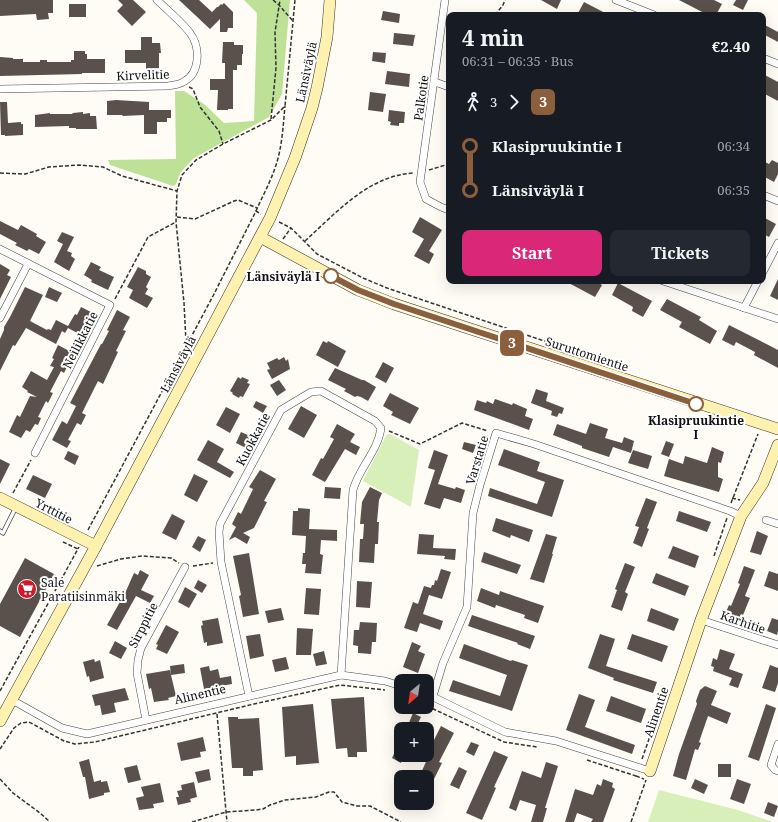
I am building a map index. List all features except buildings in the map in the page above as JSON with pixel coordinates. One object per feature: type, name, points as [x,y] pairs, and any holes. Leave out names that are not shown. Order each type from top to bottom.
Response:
[{"type":"street","name":"Kirvelitie","points":[[0,89],[168,86],[182,83],[191,77],[197,67],[197,51],[191,34],[157,0]]},
{"type":"street","name":"Länsiväylä","points":[[0,721],[96,546],[270,218],[295,158],[312,108],[327,37],[330,0]]},
{"type":"street","name":"Palkotie","points":[[445,0],[435,82],[420,182],[426,199],[446,209]]},
{"type":"street","points":[[616,0],[646,12]]},
{"type":"street","points":[[766,59],[778,64]]},
{"type":"street","points":[[435,82],[446,86]]},
{"type":"street","points":[[766,197],[778,201]]},
{"type":"street","name":"Suruttomientie","points":[[260,237],[358,290],[394,304],[778,430]]},
{"type":"street","points":[[766,266],[778,243]]},
{"type":"street","name":"Neilikkatie","points":[[0,249],[110,306],[35,453]]},
{"type":"street","points":[[0,318],[28,264]]},
{"type":"street","points":[[672,284],[778,319]]},
{"type":"street","points":[[744,308],[756,284]]},
{"type":"street","name":"Kuokkatie","points":[[249,696],[221,562],[219,532],[220,524],[280,410],[311,392],[321,391],[375,420],[381,428]]},
{"type":"street","points":[[341,675],[353,490],[380,438],[381,428]]},
{"type":"street","name":"Varstatie","points":[[434,685],[467,607],[473,513],[496,433],[534,444],[741,516]]},
{"type":"street","name":"Alinentie","points":[[645,773],[741,516],[763,483],[778,445]]},
{"type":"street","name":"Yrttitie","points":[[8,502],[96,546]]},
{"type":"street","points":[[766,520],[778,524]]},
{"type":"street","name":"Sirppitie","points":[[146,720],[137,673],[141,648],[185,567]]},
{"type":"street","name":"Karhitie","points":[[701,620],[778,646]]},
{"type":"street","name":"Alinentie","points":[[12,700],[62,728],[87,734],[341,675],[385,681],[394,684]]},
{"type":"street","points":[[434,697],[505,732],[556,741],[645,773]]},
{"type":"street","points":[[778,744],[771,765],[778,771]]},
{"type":"lane","points":[[0,531],[3,533],[8,502]]},
{"type":"path","points":[[273,0],[293,21]]},
{"type":"path","points":[[271,120],[276,68],[275,32],[280,0]]},
{"type":"path","points":[[256,211],[278,159],[284,124],[295,0]]},
{"type":"path","points":[[497,12],[505,0]]},
{"type":"path","points":[[182,83],[193,89],[200,107],[219,131],[223,144]]},
{"type":"path","points":[[0,691],[83,540],[186,344],[183,288],[176,222],[177,191],[182,175],[196,160],[223,144],[271,120],[285,106]]},
{"type":"path","points":[[0,173],[25,174],[49,168],[79,165],[103,167],[122,176],[177,191]]},
{"type":"path","points":[[305,241],[360,193],[384,180],[402,173],[421,172],[446,165]]},
{"type":"path","points":[[177,217],[195,219],[234,200],[238,200],[257,208]]},
{"type":"path","points":[[110,306],[114,302],[148,237],[176,222]]},
{"type":"path","points":[[279,247],[291,228]]},
{"type":"path","points":[[381,428],[420,444],[462,424],[496,433]]},
{"type":"path","points":[[712,562],[730,511],[732,498],[761,425]]},
{"type":"path","points":[[8,502],[35,453]]},
{"type":"path","points":[[86,563],[94,567],[121,558],[142,556],[171,558],[185,567],[221,562]]},
{"type":"path","points":[[434,709],[504,742],[539,747]]},
{"type":"path","points":[[217,714],[227,822]]},
{"type":"path","points":[[631,822],[645,773],[657,716]]},
{"type":"path","points":[[583,759],[636,776],[645,773]]},
{"type":"path","points":[[636,776],[645,773]]},
{"type":"path","points":[[0,780],[13,793],[50,822]]},
{"type":"path","points":[[192,822],[226,812],[263,809],[285,800],[316,797],[329,792],[334,792],[342,802],[357,806],[370,806],[401,822]]},
{"type":"green space","points":[[244,0],[290,0],[282,94],[269,117],[194,158],[180,173],[176,184],[173,186],[110,165],[108,160],[176,159],[175,91],[184,91],[204,104],[224,123],[254,121],[257,13]]},
{"type":"green space","points":[[387,434],[390,434],[419,450],[411,507],[363,481]]},
{"type":"green space","points":[[659,790],[738,810],[773,822],[648,822]]},
{"type":"bus line","name":"3","points":[[331,276],[358,290],[394,304],[696,404]]},
{"type":"place","name":"Länsiväylä I","points":[[331,276]]},
{"type":"place","name":"Klasipruukintie I","points":[[696,404]]},
{"type":"place","name":"Sale Paratiisinmäki","points":[[27,589]]}]
